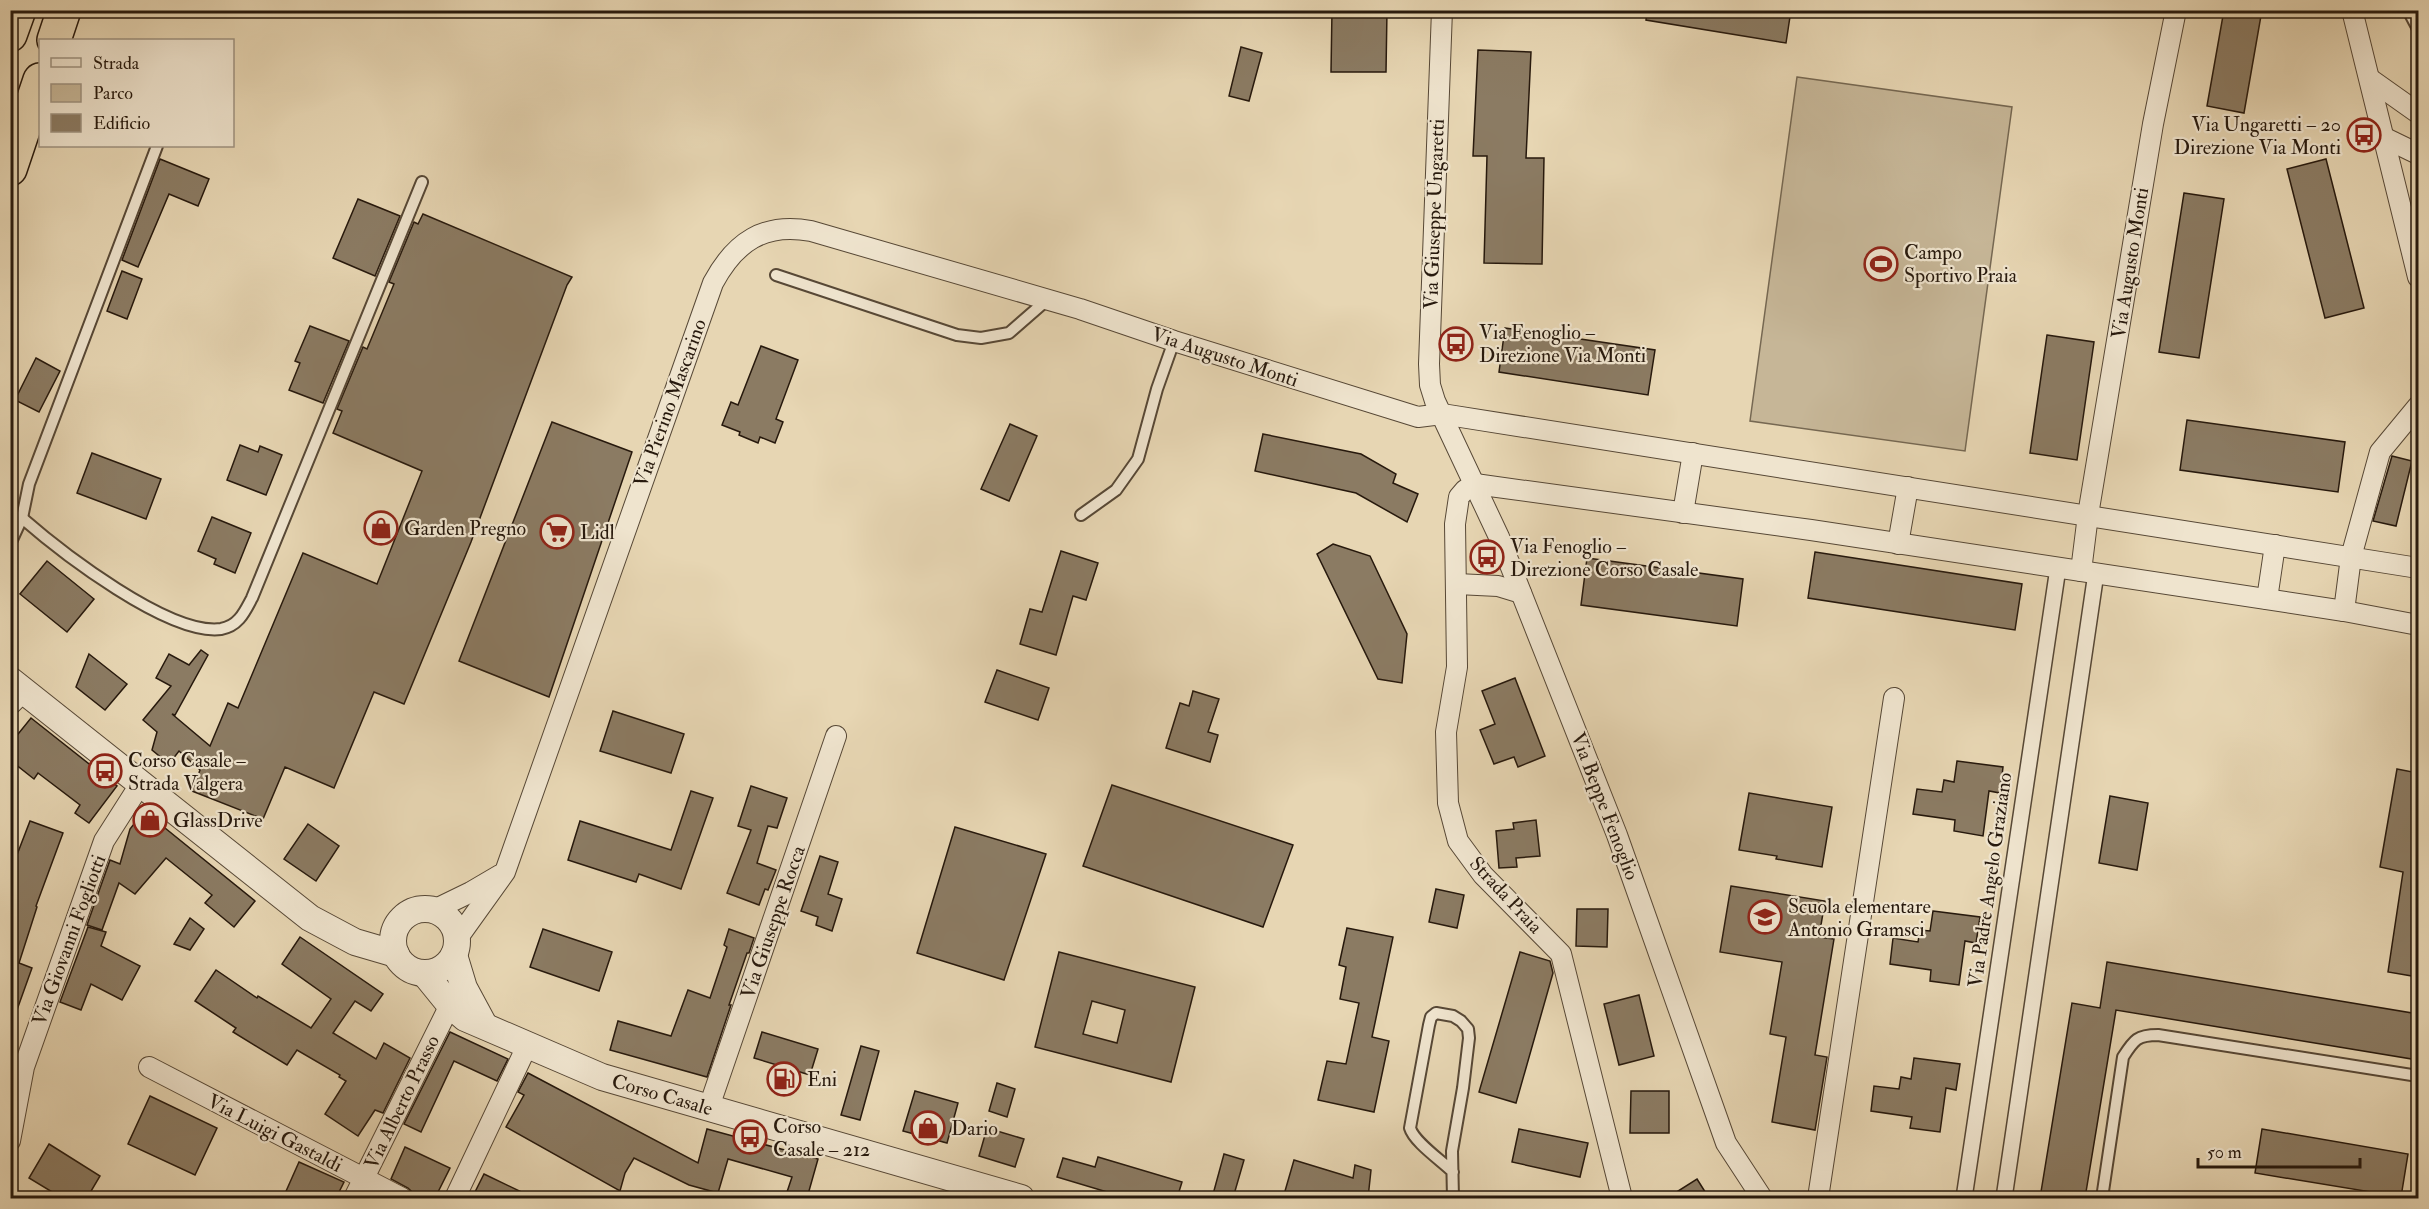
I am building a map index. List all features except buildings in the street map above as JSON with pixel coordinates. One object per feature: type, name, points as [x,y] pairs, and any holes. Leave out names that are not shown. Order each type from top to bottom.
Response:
[{"type":"highway","points":[[10,35],[19,10]]},
{"type":"highway","points":[[54,39],[64,10]]},
{"type":"highway","points":[[10,169],[39,83]]},
{"type":"street","name":"Via Giuseppe Ungaretti","points":[[1442,10],[1429,363],[1432,391],[1442,414]]},
{"type":"street","name":"Via Augusto Monti","points":[[2088,572],[2088,515],[2153,124],[2176,10]]},
{"type":"street","points":[[2352,10],[2418,277]]},
{"type":"street","points":[[2370,79],[2418,113]]},
{"type":"street","points":[[2385,138],[2418,154]]},
{"type":"street","name":"Via Pierino Mascarino","points":[[455,947],[505,872],[713,283],[724,262],[734,251],[762,233],[794,228],[1048,299]]},
{"type":"street","name":"Via Augusto Monti","points":[[1048,299],[1418,417],[1442,414],[2418,568]]},
{"type":"street","points":[[2344,611],[2351,557],[2380,452],[2418,406]]},
{"type":"street","name":"Via Beppe Fenoglio","points":[[1442,414],[1475,484],[1521,593],[1617,835],[1726,1143],[1762,1198]]},
{"type":"street","points":[[1683,513],[1693,453]]},
{"type":"street","points":[[1475,484],[2088,572],[2344,611],[2418,625]]},
{"type":"street","name":"Strada Praia","points":[[1475,484],[1465,490],[1460,497],[1455,524],[1457,667],[1446,732],[1448,802],[1458,841],[1483,875],[1561,954],[1622,1198]]},
{"type":"street","points":[[1898,544],[1908,487]]},
{"type":"street","points":[[2266,599],[2275,545]]},
{"type":"street","name":"Via Padre Angelo Graziano","points":[[1964,1198],[2058,568]]},
{"type":"street","points":[[2004,1198],[2088,572]]},
{"type":"street","points":[[1457,584],[1498,586],[1521,593]]},
{"type":"street","points":[[15,692],[141,783],[310,918],[355,942],[396,954]]},
{"type":"street","points":[[1818,1198],[1894,698]]},
{"type":"street","name":"Via Giuseppe Rocca","points":[[709,1107],[836,736]]},
{"type":"street","name":"Via Giovanni Fogliotti","points":[[10,1141],[24,1067],[104,841],[141,783]]},
{"type":"street","points":[[335,931],[366,929],[400,920],[416,910],[434,910],[505,872]]},
{"type":"street","points":[[434,910],[450,921],[455,929],[455,947],[464,988],[484,1025]]},
{"type":"street","points":[[400,920],[393,936],[396,954],[407,968],[424,973],[442,969],[455,947]]},
{"type":"street","name":"Corso Casale","points":[[424,973],[450,1005],[465,1018],[602,1077],[1021,1198]]},
{"type":"street","name":"Via Alberto Prasso","points":[[354,1198],[450,1005]]},
{"type":"street","points":[[455,1198],[527,1046]]},
{"type":"street","name":"Via Luigi Gastaldi","points":[[149,1067],[402,1198]]},
{"type":"lane","points":[[2408,10],[2418,29]]},
{"type":"lane","points":[[10,544],[22,518],[29,484],[157,147]]},
{"type":"lane","points":[[22,518],[55,547],[119,591],[171,618],[202,628],[223,629],[239,621],[252,598],[422,182]]},
{"type":"lane","points":[[777,275],[957,335],[981,338],[1009,333],[1048,299]]},
{"type":"lane","points":[[1081,515],[1116,490],[1138,459],[1157,389],[1174,341]]},
{"type":"lane","points":[[1453,1172],[1412,1134],[1410,1128],[1429,1025],[1431,1017],[1436,1013],[1453,1016],[1461,1021],[1468,1029],[1469,1038],[1452,1151],[1453,1172],[1453,1198]]},
{"type":"lane","points":[[2102,1198],[2123,1057],[2132,1043],[2142,1035],[2158,1035],[2418,1076]]},
{"type":"green space","name":"Campo Sportivo Praia","points":[[1797,77],[2012,107],[1965,451],[1750,421]]},
{"type":"place","name":"Via Ungaretti – 20 Direzione Via Monti","points":[[2364,135]]},
{"type":"place","name":"Campo Sportivo Praia","points":[[1881,264]]},
{"type":"place","name":"Via Fenoglio – Direzione Via Monti","points":[[1456,344]]},
{"type":"place","name":"Garden Pregno","points":[[381,528]]},
{"type":"place","name":"Lidl","points":[[557,532]]},
{"type":"place","name":"Via Fenoglio – Direzione Corso Casale","points":[[1487,557]]},
{"type":"place","name":"Corso Casale – Strada Valgera","points":[[105,771]]},
{"type":"place","name":"GlassDrive","points":[[150,820]]},
{"type":"place","name":"Scuola elementare Antonio Gramsci","points":[[1765,917]]},
{"type":"place","name":"Eni","points":[[784,1079]]},
{"type":"place","name":"Dario","points":[[928,1128]]},
{"type":"place","name":"Corso Casale – 212","points":[[750,1137]]}]
